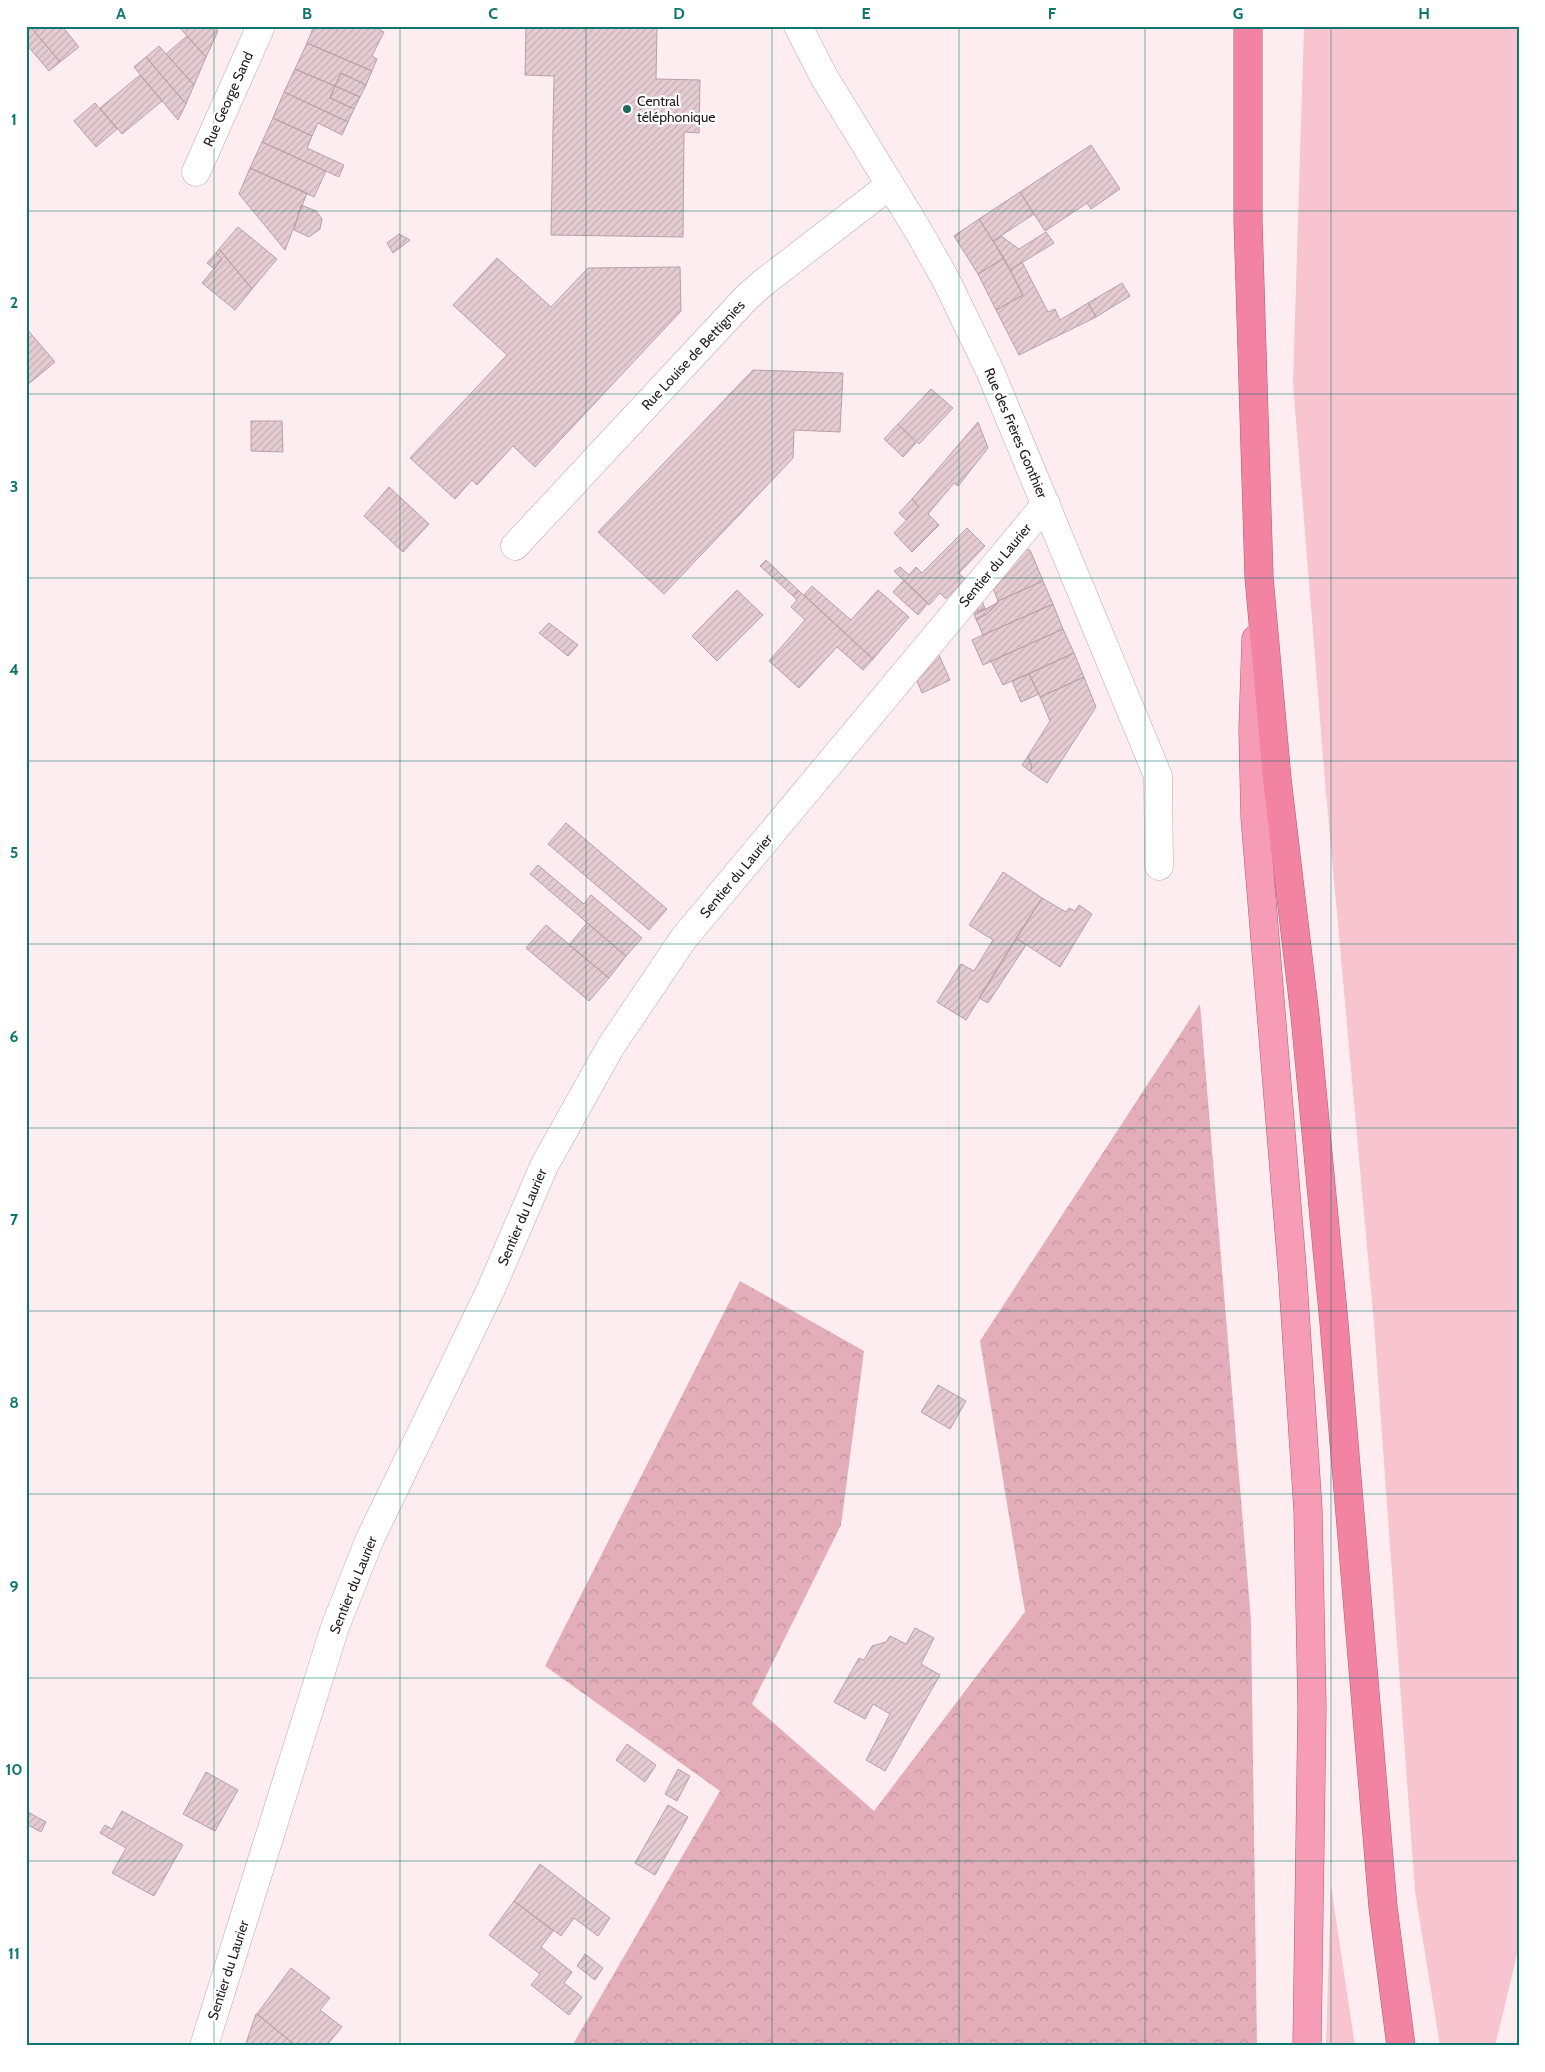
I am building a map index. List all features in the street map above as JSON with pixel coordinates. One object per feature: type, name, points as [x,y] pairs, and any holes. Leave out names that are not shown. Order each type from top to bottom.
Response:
[{"type":"highway","points":[[1248,26],[1248,220],[1259,577],[1277,779],[1305,1016],[1334,1323],[1382,1907],[1401,2046]]},
{"type":"highway","points":[[1259,577],[1253,722],[1255,817],[1295,1303],[1308,1510],[1312,1708],[1307,2046]]},
{"type":"street","name":"Rue George Sand","points":[[196,172],[261,26]]},
{"type":"street","name":"Rue des Frères Gonthier","points":[[798,26],[824,77],[919,232],[972,332],[1046,504],[1158,776],[1159,866]]},
{"type":"street","name":"Rue Louise de Bettignies","points":[[515,546],[747,298],[763,283],[890,185]]},
{"type":"street","name":"Sentier du Laurier","points":[[204,2046],[322,1668],[352,1582],[374,1532],[491,1289],[544,1166],[561,1132],[610,1046],[684,938],[1046,504]]},
{"type":"shaded area","points":[[1304,26],[1519,26],[1519,1946],[1495,2046],[1440,2046],[1415,1891],[1374,1324],[1325,781],[1293,383]]},
{"type":"shaded area","points":[[1331,1886],[1355,2046],[1326,2046]]},
{"type":"green space","points":[[1200,1004],[1251,1620],[1257,2046],[572,2046],[720,1791],[545,1666],[740,1281],[864,1351],[841,1525],[752,1704],[874,1811],[1025,1612],[980,1341]]},
{"type":"building","points":[[26,26],[30,26],[60,62],[49,71],[26,44]]},
{"type":"building","points":[[30,26],[62,26],[79,47],[60,62]]},
{"type":"building","points":[[214,26],[218,31],[206,57],[179,27]]},
{"type":"building","points":[[314,26],[373,26],[384,32],[372,56],[377,59],[372,71],[307,43]]},
{"type":"building","name":"Central téléphonique","points":[[526,26],[657,26],[656,79],[700,80],[699,133],[684,132],[683,237],[551,235],[554,76],[525,75]]},
{"type":"building","points":[[187,36],[206,57],[194,85],[166,54]]},
{"type":"building","points":[[307,43],[372,71],[366,85],[341,73],[335,86],[295,69]]},
{"type":"building","points":[[159,46],[194,85],[186,104],[146,57]]},
{"type":"building","points":[[146,57],[186,104],[178,120],[134,67]]},
{"type":"building","points":[[295,69],[335,86],[330,98],[354,109],[348,122],[284,92]]},
{"type":"building","points":[[341,73],[366,85],[360,97],[335,86]]},
{"type":"building","points":[[140,75],[162,101],[122,134],[100,108]]},
{"type":"building","points":[[335,86],[360,97],[354,109],[330,98]]},
{"type":"building","points":[[284,92],[348,122],[342,135],[318,123],[312,136],[273,118]]},
{"type":"building","points":[[95,103],[117,129],[96,147],[74,121]]},
{"type":"building","points":[[273,118],[312,136],[307,148],[344,165],[339,177],[262,142]]},
{"type":"building","points":[[262,142],[326,171],[314,197],[250,168]]},
{"type":"building","points":[[1091,145],[1120,189],[1091,209],[1087,203],[1045,231],[1020,192]]},
{"type":"building","points":[[250,168],[307,193],[285,250],[239,194]]},
{"type":"building","points":[[1020,192],[1034,214],[993,241],[979,219]]},
{"type":"building","points":[[301,205],[316,211],[322,219],[320,229],[309,237],[294,230]]},
{"type":"building","points":[[979,219],[1004,258],[978,274],[954,236]]},
{"type":"building","points":[[238,227],[277,259],[252,289],[219,249]]},
{"type":"building","points":[[1046,232],[1054,243],[1010,270],[993,241],[1001,236],[1019,249]]},
{"type":"building","points":[[399,234],[410,240],[393,253],[387,243]]},
{"type":"building","points":[[219,249],[252,289],[235,310],[202,283],[222,259],[216,253]]},
{"type":"building","points":[[216,253],[222,259],[214,269],[207,263]]},
{"type":"building","points":[[497,258],[551,307],[588,268],[680,267],[681,311],[535,467],[513,446],[477,485],[472,480],[455,499],[410,458],[507,355],[453,305]]},
{"type":"building","points":[[1004,258],[1023,295],[996,310],[978,274]]},
{"type":"building","points":[[1022,262],[1048,312],[1055,309],[1060,320],[1088,303],[1096,317],[1019,355],[996,310],[1023,295],[1010,270]]},
{"type":"building","points":[[1122,283],[1130,296],[1096,317],[1088,303]]},
{"type":"building","points":[[26,328],[55,362],[26,386]]},
{"type":"building","points":[[753,370],[843,373],[840,432],[794,430],[793,458],[664,594],[598,532]]},
{"type":"building","points":[[931,389],[953,408],[919,444],[898,424]]},
{"type":"building","points":[[251,421],[282,421],[283,452],[251,451]]},
{"type":"building","points":[[978,422],[988,448],[958,486],[954,483],[928,514],[939,525],[912,552],[894,533],[919,507],[912,499]]},
{"type":"building","points":[[898,424],[916,443],[903,457],[884,439]]},
{"type":"building","points":[[389,487],[429,524],[403,552],[364,516]]},
{"type":"building","points":[[912,499],[919,507],[906,520],[899,513]]},
{"type":"building","points":[[967,528],[985,546],[959,573],[965,579],[946,599],[940,593],[929,605],[894,571],[900,567],[909,575],[916,567],[922,573]]},
{"type":"building","points":[[1020,549],[1030,550],[1043,581],[998,601],[993,588]]},
{"type":"building","points":[[766,560],[799,591],[793,596],[760,566]]},
{"type":"building","points":[[904,580],[928,603],[918,615],[893,592]]},
{"type":"building","points":[[1043,581],[1053,604],[983,635],[976,619],[987,614],[998,601]]},
{"type":"building","points":[[812,586],[851,620],[878,590],[909,617],[873,659],[804,595]]},
{"type":"building","points":[[737,590],[763,615],[717,661],[692,636]]},
{"type":"building","points":[[799,591],[873,659],[863,670],[837,647],[799,688],[769,661],[805,620],[791,607],[797,600],[793,596]]},
{"type":"building","points":[[980,596],[985,608],[978,612],[974,603]]},
{"type":"building","points":[[999,602],[987,614],[976,619],[974,615]]},
{"type":"building","points":[[974,603],[978,612],[986,609],[975,614],[972,606]]},
{"type":"building","points":[[1053,604],[1063,629],[983,665],[972,640]]},
{"type":"building","points":[[549,623],[578,645],[568,656],[539,633]]},
{"type":"building","points":[[1063,629],[1074,653],[1003,685],[991,661]]},
{"type":"building","points":[[1074,653],[1084,677],[1040,697],[1029,674]]},
{"type":"building","points":[[939,655],[950,680],[922,693],[915,676],[928,660]]},
{"type":"building","points":[[1029,674],[1039,694],[1021,702],[1012,681]]},
{"type":"building","points":[[1084,677],[1096,707],[1047,783],[1030,771],[1032,767],[1028,756],[1050,721],[1040,697]]},
{"type":"building","points":[[1028,756],[1032,767],[1030,771],[1022,765]]},
{"type":"building","points":[[566,823],[667,909],[649,930],[548,844]]},
{"type":"building","points":[[538,865],[584,904],[591,895],[642,938],[626,956],[530,874]]},
{"type":"building","points":[[1003,872],[1042,898],[966,1020],[937,1002],[961,964],[974,971],[993,940],[969,925]]},
{"type":"building","points":[[1042,898],[1066,912],[1069,908],[1075,911],[1079,905],[1092,914],[1060,967],[1016,938]]},
{"type":"building","points":[[587,923],[626,956],[609,978],[569,945]]},
{"type":"building","points":[[546,925],[609,978],[589,1001],[526,948]]},
{"type":"building","points":[[1016,938],[1026,945],[988,1003],[979,998]]},
{"type":"building","points":[[938,1385],[966,1401],[950,1429],[921,1412]]},
{"type":"building","points":[[915,1628],[934,1638],[921,1664],[940,1675],[885,1771],[866,1760],[890,1714],[873,1704],[865,1719],[834,1702],[859,1658],[864,1660],[872,1646],[886,1642],[890,1636],[906,1644]]},
{"type":"building","points":[[627,1744],[656,1765],[645,1782],[616,1760]]},
{"type":"building","points":[[678,1769],[690,1776],[677,1801],[665,1794]]},
{"type":"building","points":[[206,1772],[238,1790],[215,1831],[183,1814]]},
{"type":"building","points":[[668,1805],[688,1817],[655,1875],[635,1863]]},
{"type":"building","points":[[26,1811],[46,1822],[41,1832],[26,1824]]},
{"type":"building","points":[[122,1811],[183,1845],[154,1896],[112,1873],[126,1848],[100,1833],[105,1825],[112,1829]]},
{"type":"building","points":[[540,1864],[610,1918],[598,1936],[574,1918],[561,1936],[514,1901]]},
{"type":"building","points":[[514,1901],[553,1931],[541,1947],[572,1972],[564,1983],[582,1997],[569,2015],[531,1985],[540,1974],[489,1935]]},
{"type":"building","points":[[585,1954],[603,1968],[595,1980],[577,1966]]},
{"type":"building","points":[[291,1968],[330,1998],[320,2010],[342,2027],[326,2046],[296,2046],[257,2014]]},
{"type":"building","points":[[257,2014],[296,2046],[245,2046]]},
{"type":"place","name":"Central téléphonique","points":[[627,109]]}]
